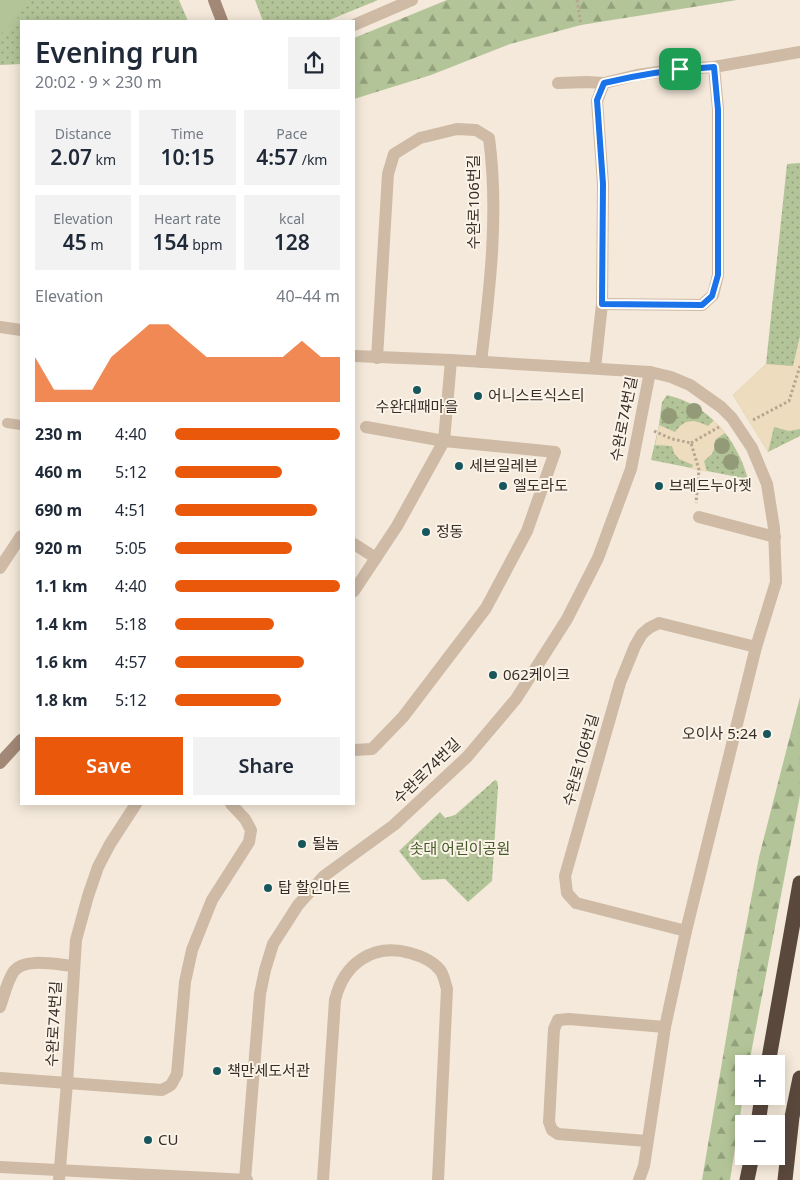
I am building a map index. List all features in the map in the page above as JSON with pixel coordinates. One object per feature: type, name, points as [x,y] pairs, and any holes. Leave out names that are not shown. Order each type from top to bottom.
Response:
[{"type":"highway","points":[[770,1055],[800,882]]},
{"type":"highway","points":[[785,1180],[792,1117],[800,1078]]},
{"type":"highway","points":[[747,1180],[750,1165]]},
{"type":"main road","points":[[214,0],[222,20]]},
{"type":"main road","points":[[0,764],[20,741]]},
{"type":"street","points":[[355,25],[412,0]]},
{"type":"street","points":[[558,83],[604,83],[654,73],[714,67],[800,52]]},
{"type":"street","points":[[602,304],[702,305],[712,296],[718,275],[718,110],[714,67]]},
{"type":"street","points":[[595,368],[602,304],[603,184],[597,100],[604,83]]},
{"type":"street","name":"수완로106번길","points":[[377,358],[388,174],[394,154],[420,138],[456,129],[476,130],[489,138],[493,226],[482,362]]},
{"type":"street","points":[[0,327],[20,330]]},
{"type":"street","points":[[355,356],[595,368],[650,372],[672,377],[690,385],[721,407],[732,418],[752,448],[767,484],[775,537],[776,582],[756,647],[686,931],[665,1027],[644,1166],[639,1180]]},
{"type":"street","points":[[355,590],[397,526],[444,441],[451,360]]},
{"type":"street","name":"수완로74번길","points":[[0,1167],[59,1175],[246,1180],[260,994],[265,970],[274,944],[298,905],[324,876],[402,818],[467,758],[516,699],[567,619],[598,558],[631,469],[650,372]]},
{"type":"street","points":[[355,750],[372,749],[403,717],[486,608],[527,531],[556,452],[444,441],[366,427]]},
{"type":"street","points":[[699,517],[775,537]]},
{"type":"street","points":[[0,568],[20,538]]},
{"type":"street","points":[[355,545],[376,558]]},
{"type":"street","name":"수완로106번길","points":[[686,931],[576,903],[567,893],[565,876],[620,683],[642,634],[659,622],[756,647]]},
{"type":"street","name":"수완로74번길","points":[[59,1175],[76,940],[98,867],[114,836],[135,805]]},
{"type":"street","name":"수완로74번길","points":[[0,1078],[162,1090],[171,1085],[177,1074],[185,982],[192,950],[212,900],[249,842],[252,830],[232,805]]},
{"type":"street","points":[[323,1180],[335,1000],[338,987],[345,974],[356,963],[373,953],[396,950],[423,957],[441,971],[447,988],[438,1180]]},
{"type":"street","name":"수완로74번길","points":[[0,1007],[13,972],[19,965],[27,962],[74,966]]},
{"type":"street","points":[[647,1141],[558,1134],[552,1130],[549,1122],[554,1029],[558,1020],[569,1019],[665,1027]]},
{"type":"lane","points":[[7,423],[20,425]]},
{"type":"path","points":[[577,0],[581,25]]},
{"type":"path","points":[[740,428],[789,401],[800,366]]},
{"type":"path","points":[[639,425],[672,439],[691,443],[732,418]]},
{"type":"path","points":[[691,443],[699,470],[695,512],[699,517]]},
{"type":"green space","points":[[0,0],[179,0],[188,20],[20,20],[20,64],[0,65]]},
{"type":"green space","points":[[0,0],[25,0],[10,36],[0,32]]},
{"type":"green space","points":[[255,0],[378,0],[329,20],[263,20]]},
{"type":"green space","points":[[447,0],[737,0],[581,25],[510,44],[431,75],[355,99],[355,38]]},
{"type":"green space","points":[[800,163],[800,436],[768,452],[733,395],[766,364],[787,164]]},
{"type":"green space","points":[[667,395],[696,407],[719,426],[737,450],[748,479],[651,460],[662,402]]},
{"type":"green space","points":[[800,697],[800,795],[751,1055],[735,1055],[735,1105],[742,1105],[740,1115],[735,1115],[735,1148],[730,1180],[702,1180],[737,974],[759,857]]},
{"type":"green space","name":"솟대 어린이공원","points":[[495,780],[498,786],[492,881],[468,902],[445,879],[422,880],[399,851],[440,812],[445,818],[455,815]]},
{"type":"shaded area","points":[[800,336],[800,429],[789,431],[774,427],[768,452],[733,395],[766,364],[793,366]]},
{"type":"shaded area","points":[[714,420],[725,433],[715,440],[712,454],[704,461],[707,472],[691,469],[693,465],[679,459],[674,453],[672,446],[655,445],[659,425],[675,432],[686,422],[694,421],[708,426]]},
{"type":"place","name":"수완대패마을","points":[[417,390]]},
{"type":"place","name":"어니스트식스티","points":[[478,396]]},
{"type":"place","name":"세븐일레븐","points":[[459,466]]},
{"type":"place","name":"엘도라도","points":[[503,486]]},
{"type":"place","name":"브레드누아젯","points":[[659,486]]},
{"type":"place","name":"정동","points":[[426,532]]},
{"type":"place","name":"062케이크","points":[[493,675]]},
{"type":"place","name":"오이사 5:24","points":[[767,734]]},
{"type":"place","name":"될놈","points":[[302,844]]},
{"type":"place","name":"탑 할인마트","points":[[268,888]]},
{"type":"place","name":"책만세도서관","points":[[217,1071]]},
{"type":"place","name":"CU","points":[[148,1140]]},
{"type":"route","points":[[714,67],[718,110],[718,275],[712,296],[702,305],[602,304],[603,184],[597,100],[604,83],[637,75],[680,69],[714,67]]}]
